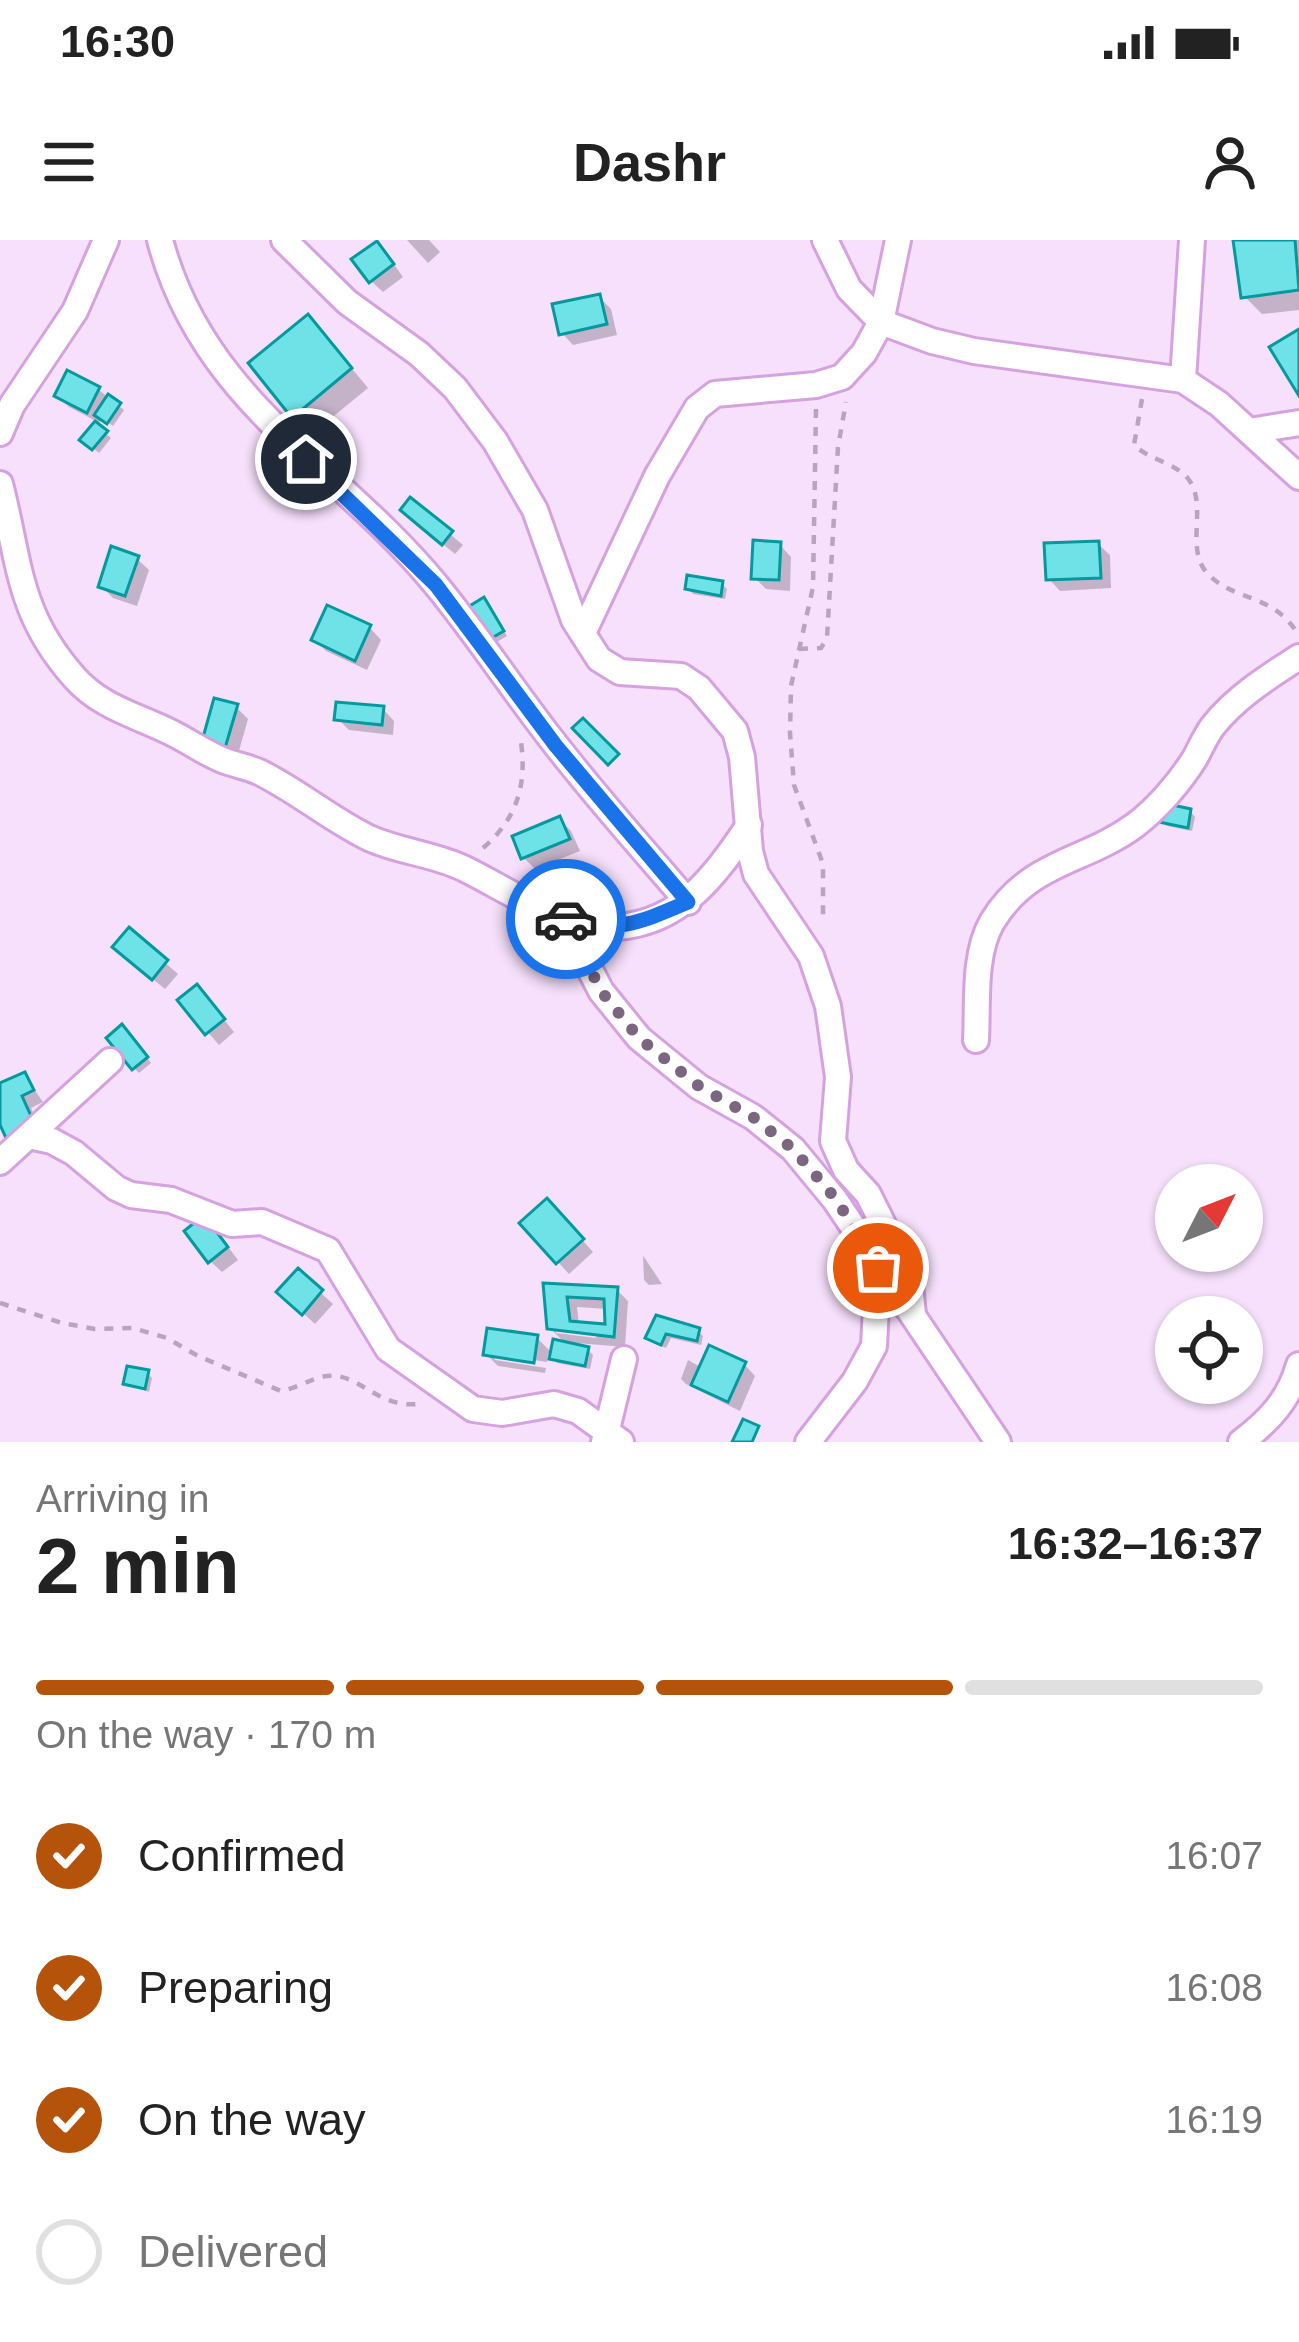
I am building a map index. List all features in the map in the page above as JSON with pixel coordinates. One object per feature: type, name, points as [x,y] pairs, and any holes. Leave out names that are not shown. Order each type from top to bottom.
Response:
[{"type":"street","points":[[0,433],[12,405],[75,311],[106,240]]},
{"type":"street","points":[[160,240],[170,277],[200,334],[256,411],[394,539],[436,585],[556,746],[688,902]]},
{"type":"street","points":[[284,240],[346,302],[418,354],[455,388],[495,441],[535,510],[574,620],[599,659],[620,672],[681,676],[719,709],[735,731],[756,874],[812,956],[828,1006],[838,1077],[833,1141],[880,1218],[910,1284],[913,1315]]},
{"type":"street","points":[[825,240],[849,289],[881,322],[974,350],[1183,380],[1299,477]]},
{"type":"street","points":[[583,633],[657,476],[697,408],[715,394],[816,385],[853,367],[881,322],[898,240]]},
{"type":"street","points":[[1183,380],[1192,240]]},
{"type":"street","points":[[1249,431],[1299,423]]},
{"type":"street","points":[[0,484],[12,522],[8,567],[48,647],[78,682],[110,707],[204,752],[254,769],[371,838],[459,866],[564,919],[594,927],[623,927],[688,902],[707,886],[748,825]]},
{"type":"street","points":[[976,1040],[979,970],[991,924],[1024,885],[1054,863],[1106,844],[1138,823],[1179,781],[1211,728],[1239,699],[1299,657]]},
{"type":"street","points":[[564,919],[601,991],[639,1038],[700,1087],[753,1117],[793,1149],[836,1199],[998,1442]]},
{"type":"street","points":[[0,1162],[110,1061]]},
{"type":"street","points":[[29,1136],[74,1153],[131,1195],[171,1200],[232,1224],[262,1222],[328,1250],[388,1349],[473,1409],[489,1413],[554,1404],[578,1411],[612,1438],[624,1359]]},
{"type":"street","points":[[808,1442],[855,1381],[874,1346],[878,1268]]},
{"type":"street","points":[[1241,1442],[1270,1420],[1293,1386],[1299,1365]]},
{"type":"path","points":[[797,648],[819,649],[827,638],[838,446],[853,367]]},
{"type":"path","points":[[1147,376],[1134,445],[1190,481],[1200,565],[1214,580],[1272,606],[1299,636]]},
{"type":"path","points":[[816,385],[813,586],[797,648],[790,733],[794,785],[823,864],[823,926]]},
{"type":"path","points":[[459,866],[502,832],[519,800],[526,776],[520,736]]},
{"type":"path","points":[[0,1303],[62,1323],[95,1329],[133,1328],[166,1338],[281,1391],[328,1376],[351,1379],[381,1400],[406,1405],[449,1394]]},
{"type":"building","points":[[1233,240],[1295,240],[1299,290],[1241,298]]},
{"type":"building","points":[[377,241],[394,264],[369,283],[351,259]]},
{"type":"building","points":[[600,294],[607,324],[559,335],[552,304]]},
{"type":"building","points":[[308,314],[352,368],[292,418],[248,363]]},
{"type":"building","points":[[1299,329],[1299,396],[1269,347]]},
{"type":"building","points":[[67,370],[100,387],[87,413],[54,396]]},
{"type":"building","points":[[108,394],[121,403],[107,424],[94,415]]},
{"type":"building","points":[[95,421],[108,431],[92,450],[79,440]]},
{"type":"building","points":[[410,497],[453,531],[442,545],[400,510]]},
{"type":"building","points":[[753,540],[781,542],[779,580],[751,579]]},
{"type":"building","points":[[1099,541],[1101,578],[1046,580],[1044,543]]},
{"type":"building","points":[[111,546],[139,556],[125,596],[98,587]]},
{"type":"building","points":[[687,575],[723,581],[721,596],[685,589]]},
{"type":"building","points":[[484,597],[504,631],[488,640],[468,607]]},
{"type":"building","points":[[327,605],[371,625],[355,661],[311,640]]},
{"type":"building","points":[[214,698],[238,704],[225,748],[202,741]]},
{"type":"building","points":[[336,702],[384,706],[382,725],[334,720]]},
{"type":"building","points":[[583,718],[619,754],[608,765],[572,728]]},
{"type":"building","points":[[1163,803],[1191,809],[1188,828],[1159,822]]},
{"type":"building","points":[[560,816],[570,839],[521,859],[512,836]]},
{"type":"building","points":[[129,927],[168,960],[152,980],[112,947]]},
{"type":"building","points":[[197,984],[225,1019],[205,1035],[177,1000]]},
{"type":"building","points":[[122,1024],[148,1057],[132,1070],[106,1038]]},
{"type":"building","points":[[25,1072],[34,1090],[22,1096],[35,1125],[6,1138],[0,1125],[0,1083]]},
{"type":"building","points":[[547,1198],[584,1239],[556,1264],[519,1223]]},
{"type":"building","points":[[204,1215],[228,1247],[208,1263],[184,1231]]},
{"type":"building","points":[[298,1268],[323,1290],[302,1315],[276,1292]]},
{"type":"building","points":[[543,1283],[618,1287],[614,1337],[547,1329]],"holes":[[[567,1297],[604,1299],[605,1324],[570,1321]]]},
{"type":"building","points":[[656,1315],[700,1328],[697,1341],[666,1334],[661,1345],[645,1338]]},
{"type":"building","points":[[487,1328],[538,1335],[534,1363],[483,1355]]},
{"type":"building","points":[[553,1339],[589,1347],[585,1366],[549,1359]]},
{"type":"building","points":[[709,1345],[746,1362],[728,1402],[691,1385]]},
{"type":"building","points":[[127,1366],[149,1370],[145,1389],[123,1384]]},
{"type":"building","points":[[743,1419],[759,1426],[752,1442],[732,1442]]},
{"type":"way so far","points":[[566,919],[601,991],[639,1038],[672,1067],[753,1117],[793,1149],[836,1199],[878,1268]]},
{"type":"route","points":[[306,459],[394,539],[436,585],[556,746],[688,902],[623,927],[594,927],[566,919]]}]
